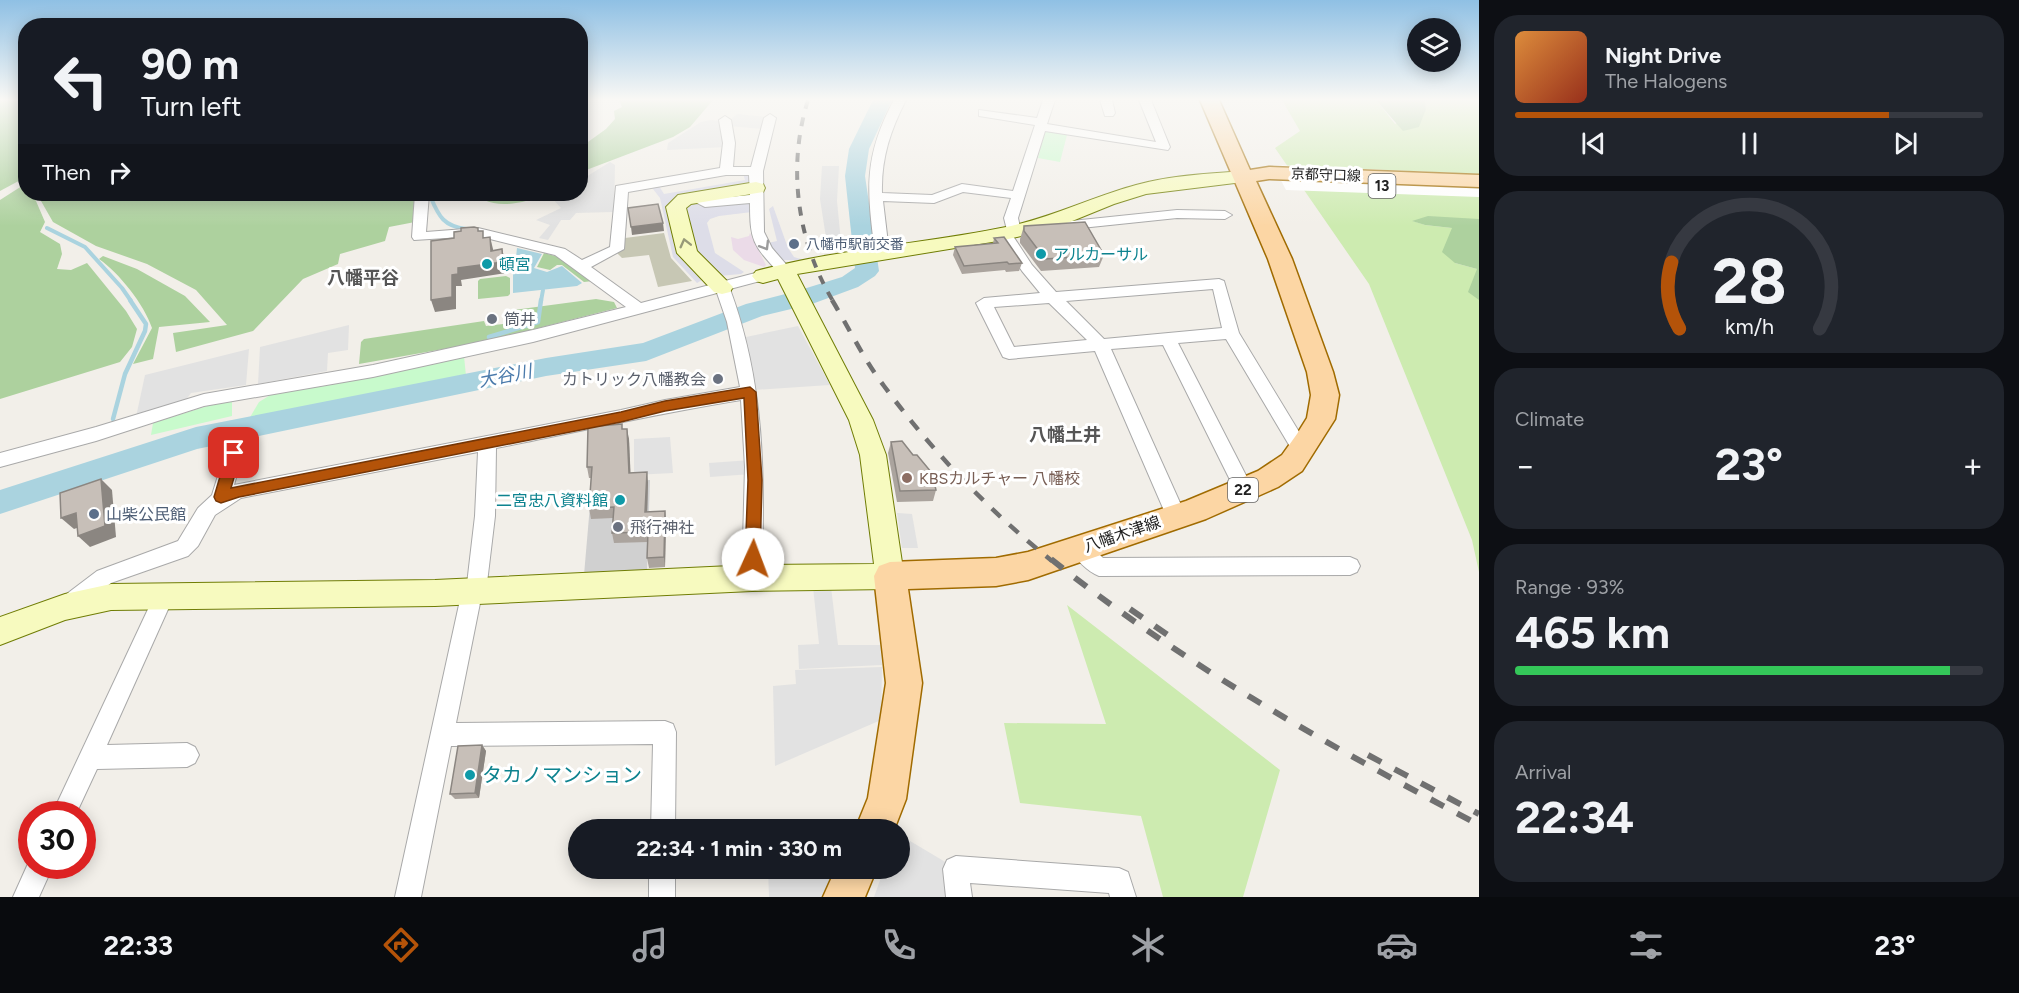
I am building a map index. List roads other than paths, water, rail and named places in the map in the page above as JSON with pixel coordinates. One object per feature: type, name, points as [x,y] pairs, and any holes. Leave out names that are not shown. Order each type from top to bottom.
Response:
[{"type":"main road","points":[[1228,142],[1244,177]]},
{"type":"main road","name":"京都守口線","points":[[1244,177],[1479,182]]},
{"type":"main road","name":"八幡木津線","points":[[890,576],[996,573],[1028,566],[1176,516],[1244,489],[1276,474],[1292,463],[1321,419],[1325,395],[1320,372],[1280,259],[1244,177]]},
{"type":"main road","name":"京都守口線","points":[[1283,177],[1479,190]]},
{"type":"main road","points":[[879,819],[887,799],[904,682],[890,576]]},
{"type":"main road","points":[[844,897],[852,879]]},
{"type":"street","points":[[726,171],[729,142]]},
{"type":"street","points":[[0,631],[65,607],[111,597],[474,591],[752,578],[890,576],[873,455],[861,420],[788,278],[766,250],[757,232],[756,186],[765,142]]},
{"type":"street","points":[[880,142],[873,177],[880,252]]},
{"type":"street","points":[[1037,142],[1011,218],[1010,233],[1027,268],[1052,297],[1101,345],[1176,516]]},
{"type":"street","points":[[1135,142],[1164,147],[1162,142]]},
{"type":"street","points":[[582,266],[616,249],[621,189],[726,171],[756,186]]},
{"type":"street","points":[[0,460],[96,434],[204,400],[373,370],[499,344],[763,276],[788,278],[852,257],[1010,233],[1048,224],[1107,200],[1163,185],[1244,177]]},
{"type":"street","points":[[752,578],[755,480],[750,392],[739,338],[722,287],[687,253],[676,207],[685,199],[756,186]]},
{"type":"street","points":[[875,197],[934,199],[962,188],[1019,196]]},
{"type":"street","points":[[1107,200],[1124,220]]},
{"type":"street","points":[[422,201],[419,237],[478,232],[560,252],[638,308]]},
{"type":"street","points":[[1048,224],[1068,226],[1177,214],[1225,215]]},
{"type":"street","points":[[1231,333],[1010,353],[984,303],[1219,284],[1231,333],[1301,450]]},
{"type":"street","points":[[1168,339],[1244,489]]},
{"type":"street","points":[[65,607],[104,577],[181,550],[190,544],[202,517],[221,497],[238,491],[621,417],[665,406],[750,392]]},
{"type":"street","points":[[408,897],[474,591],[485,516],[487,442]]},
{"type":"street","points":[[221,497],[234,453]]},
{"type":"street","points":[[1080,548],[1099,567],[1350,566]]},
{"type":"street","points":[[70,801],[164,596]]},
{"type":"street","points":[[443,735],[665,732],[663,819]]},
{"type":"street","points":[[91,757],[187,755]]},
{"type":"street","points":[[958,897],[957,869],[1119,880],[1123,897]]},
{"type":"street","points":[[26,897],[34,879]]},
{"type":"street","points":[[662,879],[662,897]]},
{"type":"water","points":[[517,248],[542,254],[534,268],[547,272],[562,266],[582,283],[577,286],[513,293],[513,274],[526,270],[527,261],[516,257]]},
{"type":"waterway","name":"大谷川","points":[[0,502],[196,438],[546,367],[646,352],[755,310],[803,298],[850,282],[867,271],[855,176],[859,149],[862,142]]},
{"type":"waterway","points":[[432,201],[443,220],[452,226],[466,229]]},
{"type":"waterway","points":[[47,228],[85,247],[131,301]]},
{"type":"waterway","points":[[541,301],[543,290]]},
{"type":"waterway","points":[[113,419],[125,374],[145,331],[146,324],[130,300]]},
{"type":"waterway","points":[[489,337],[538,322],[541,300]]},
{"type":"railway","points":[[799,142],[797,177],[804,229],[811,254],[833,301]]},
{"type":"railway","points":[[832,300],[877,376],[922,434],[984,501],[1052,561]]},
{"type":"railway","points":[[1051,559],[1102,598],[1205,669],[1367,765],[1479,825]]},
{"type":"railway","points":[[1130,609],[1172,638]]},
{"type":"railway","points":[[1368,755],[1479,814]]},
{"type":"place","name":"八幡市駅前交番","points":[[794,244]]},
{"type":"place","name":"アルカーサル","points":[[1041,254]]},
{"type":"place","name":"頓宮","points":[[487,264]]},
{"type":"place","name":"筒井","points":[[492,319]]},
{"type":"place","name":"カトリック八幡教会","points":[[718,379]]},
{"type":"place","name":"KBSカルチャー 八幡校","points":[[907,478]]},
{"type":"place","name":"二宮忠八資料館","points":[[620,500]]},
{"type":"place","name":"山柴公民館","points":[[94,514]]},
{"type":"place","name":"飛行神社","points":[[618,527]]},
{"type":"place","name":"タカノマンション","points":[[470,775]]},
{"type":"district","name":"八幡平谷","points":[[363,278]]},
{"type":"district","name":"八幡土井","points":[[1065,435]]}]
